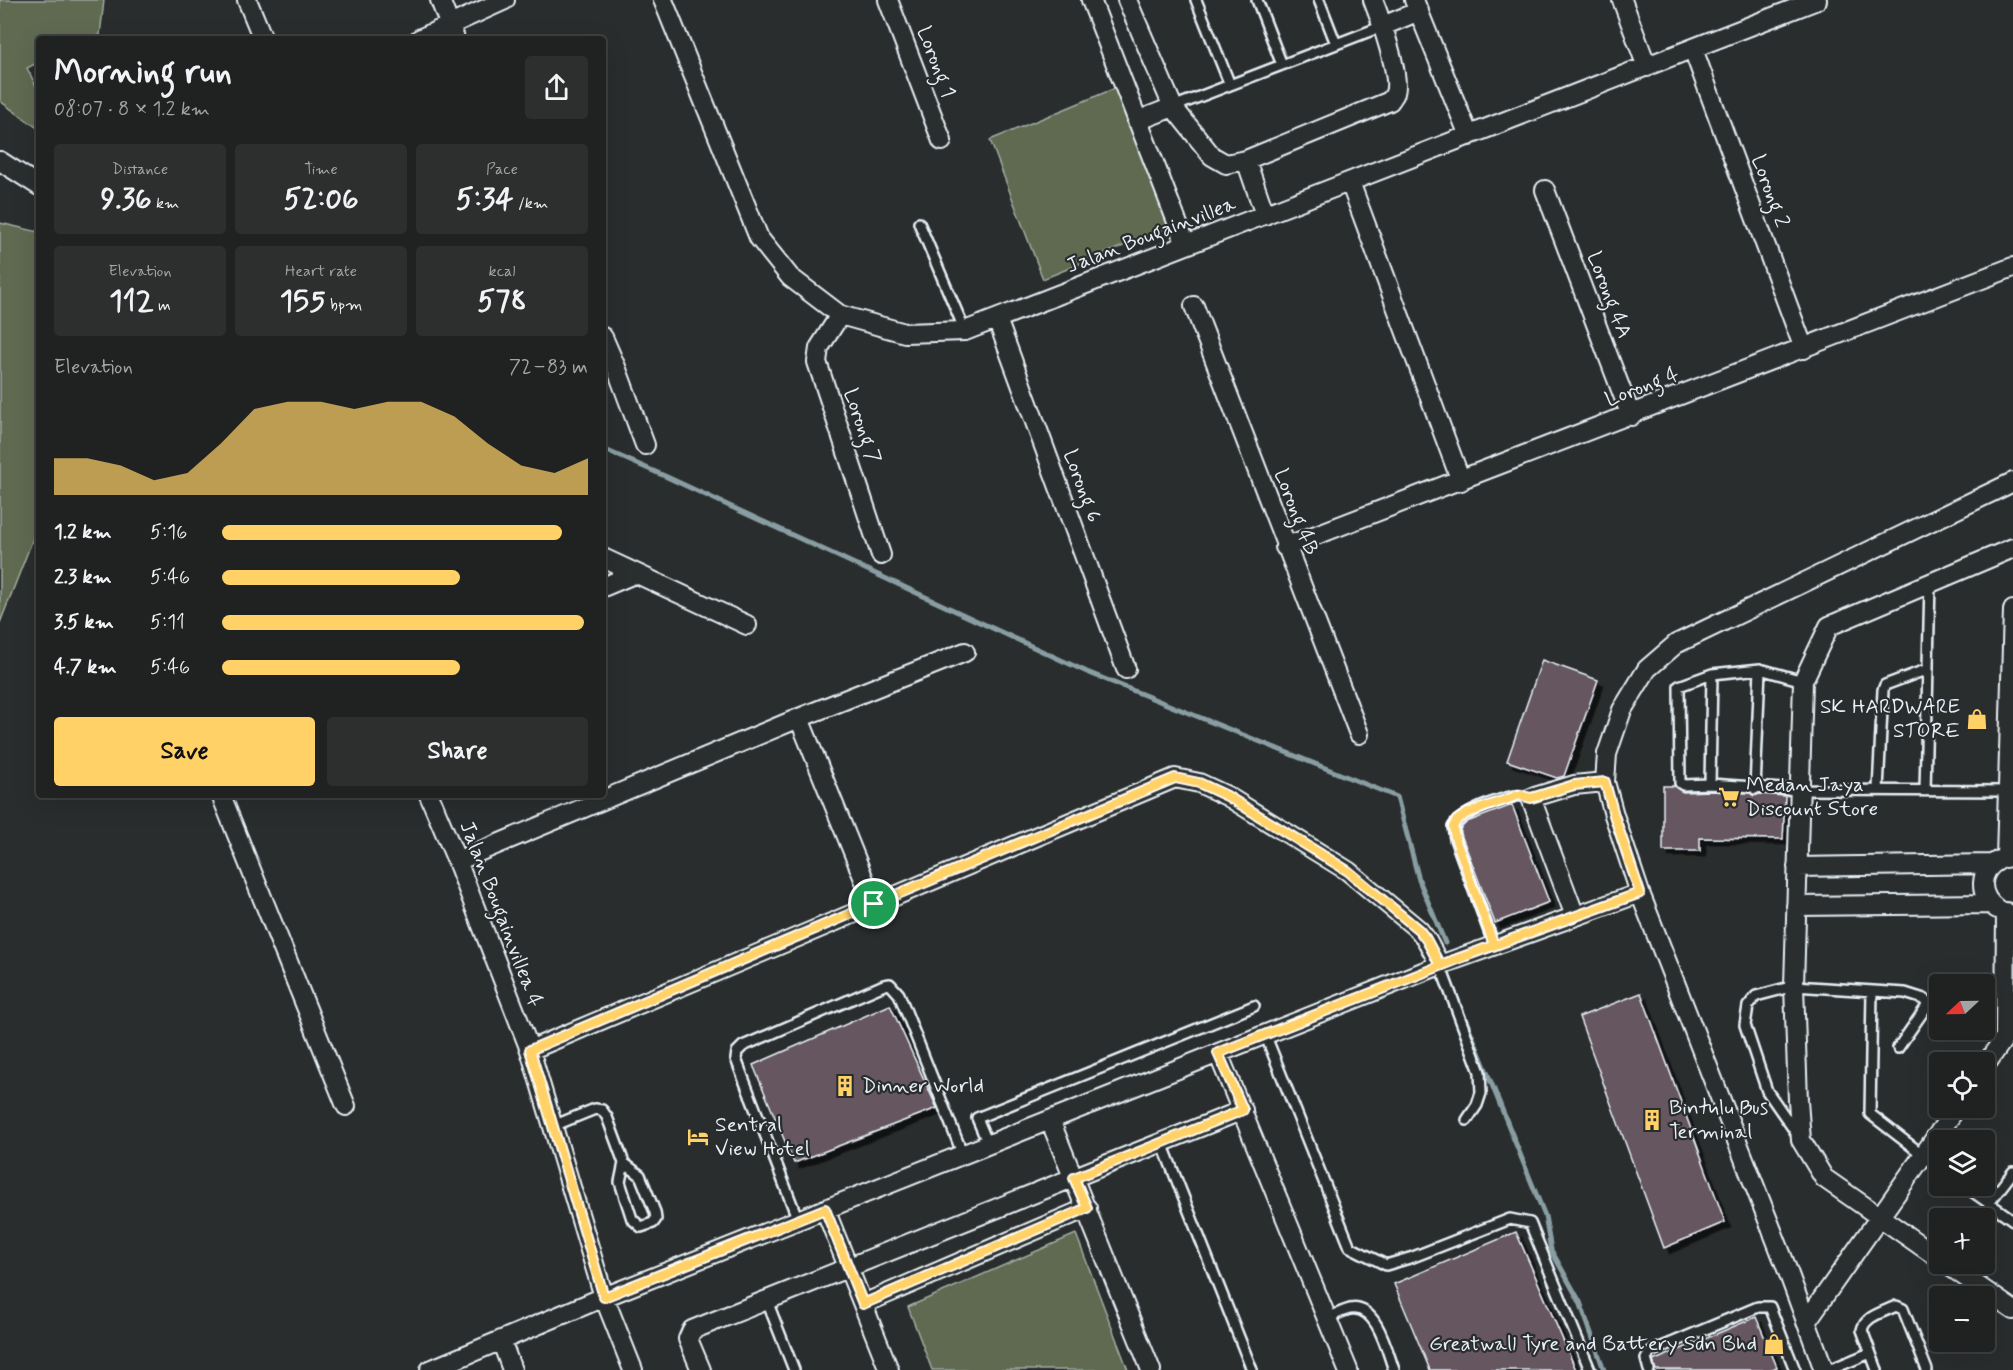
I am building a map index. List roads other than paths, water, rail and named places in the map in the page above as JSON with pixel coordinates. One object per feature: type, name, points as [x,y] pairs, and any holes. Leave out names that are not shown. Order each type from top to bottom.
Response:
[{"type":"street","points":[[247,0],[262,36]]},
{"type":"street","points":[[440,0],[452,32]]},
{"type":"street","points":[[433,36],[452,32],[505,0]]},
{"type":"street","name":"Jalan Bougainvillea","points":[[663,0],[759,238],[790,277],[840,315],[905,333],[965,332],[1816,0]]},
{"type":"street","name":"Lorong 1","points":[[888,0],[942,141]]},
{"type":"street","points":[[1091,0],[1186,245]]},
{"type":"street","points":[[1127,0],[1173,107],[1212,156],[1226,164],[1246,160],[1390,102],[1395,93],[1396,81],[1383,26],[1373,0]]},
{"type":"street","points":[[1622,0],[1647,66]]},
{"type":"street","points":[[1383,26],[1417,6],[1469,136]]},
{"type":"street","name":"Lorong 2","points":[[1693,49],[1804,349]]},
{"type":"street","points":[[1137,121],[1173,107]]},
{"type":"street","points":[[1246,160],[1265,215]]},
{"type":"street","points":[[0,162],[36,184]]},
{"type":"street","points":[[1350,182],[1461,481]]},
{"type":"street","name":"Lorong 4A","points":[[1545,190],[1631,416]]},
{"type":"street","name":"Lorong 4","points":[[1286,547],[2013,267]]},
{"type":"street","name":"Lorong 4B","points":[[1194,306],[1359,734]]},
{"type":"street","name":"Lorong 7","points":[[840,315],[819,348],[817,362],[881,555]]},
{"type":"street","name":"Lorong 6","points":[[997,320],[1126,669]]},
{"type":"street","points":[[606,345],[645,445]]},
{"type":"street","points":[[1824,1370],[1778,1245],[1640,893],[1605,782],[1607,754],[1622,710],[1647,669],[1676,644],[2013,482]]},
{"type":"street","points":[[1929,1251],[1824,1178],[1801,1140],[1794,986],[1803,681],[1829,626],[2013,548]]},
{"type":"street","points":[[606,560],[747,625]]},
{"type":"street","points":[[606,586],[634,574]]},
{"type":"street","points":[[2003,860],[2010,791],[2013,610]]},
{"type":"street","points":[[457,861],[799,718],[965,652]]},
{"type":"street","points":[[799,718],[874,904]]},
{"type":"street","points":[[530,1050],[1175,778],[1199,783],[1227,796],[1348,871],[1419,930],[1440,965]]},
{"type":"street","points":[[1575,916],[1531,798],[1574,785],[1605,782]]},
{"type":"street","points":[[222,798],[346,1106]]},
{"type":"street","name":"Jalan Bougainvillea 4","points":[[430,798],[530,1050],[604,1297],[633,1370]]},
{"type":"street","points":[[1797,867],[2003,860]]},
{"type":"street","points":[[1994,1052],[2005,1037],[2009,989],[2010,912],[1997,909],[1990,904],[1984,897],[1982,888],[1986,871],[2003,860]]},
{"type":"street","points":[[430,1370],[604,1297],[1440,965],[1640,893]]},
{"type":"street","points":[[1796,906],[1990,904]]},
{"type":"street","points":[[1218,1053],[1348,1370]]},
{"type":"street","points":[[700,1370],[688,1339],[692,1330],[1243,1110]]},
{"type":"street","points":[[1806,1322],[1949,1118]]},
{"type":"street","points":[[1050,1120],[1151,1370]]},
{"type":"street","points":[[863,1304],[1087,1208]]},
{"type":"street","points":[[825,1209],[889,1370]]},
{"type":"street","points":[[1961,1274],[2013,1310]]},
{"type":"street","points":[[501,1340],[512,1370]]},
{"type":"lane","points":[[1196,0],[1230,85]]},
{"type":"lane","points":[[1257,0],[1282,64]]},
{"type":"lane","points":[[1319,0],[1336,44]]},
{"type":"lane","points":[[1173,107],[1383,26]]},
{"type":"lane","points":[[919,223],[965,332]]},
{"type":"lane","points":[[1925,791],[1930,583]]},
{"type":"lane","points":[[1755,789],[1760,669]]},
{"type":"lane","points":[[1803,681],[1760,669],[1712,674],[1678,687],[1680,783],[1755,789],[2010,791]]},
{"type":"lane","points":[[1878,790],[1885,685],[1928,669]]},
{"type":"lane","points":[[1710,784],[1712,674]]},
{"type":"lane","points":[[1494,945],[1453,827],[1457,820],[1468,813],[1519,795],[1531,798]]},
{"type":"lane","points":[[1440,965],[1480,1072],[1481,1093],[1477,1105],[1467,1120]]},
{"type":"lane","points":[[798,1220],[736,1059],[737,1052],[743,1046],[884,985],[890,984],[899,994],[963,1155]]},
{"type":"lane","points":[[1801,1140],[1767,1091],[1745,1025],[1748,1006],[1755,996],[1794,986],[1905,993],[1924,999],[1927,1006],[1898,1048]]},
{"type":"lane","points":[[1872,991],[1870,1114],[1929,1160]]},
{"type":"lane","points":[[988,1144],[977,1118],[1254,1006]]},
{"type":"lane","points":[[1265,1034],[1350,1247],[1386,1265],[1413,1257],[1510,1219],[1530,1223],[1590,1370]]},
{"type":"lane","points":[[553,1125],[596,1108],[602,1110],[607,1117],[624,1163],[620,1182],[632,1219],[641,1227],[653,1223],[656,1219],[655,1212],[640,1175],[624,1163]]},
{"type":"lane","points":[[1162,1143],[1252,1370]]},
{"type":"lane","points":[[1989,1203],[2013,1172]]},
{"type":"lane","points":[[1979,1196],[2013,1220]]},
{"type":"lane","points":[[767,1301],[794,1370]]},
{"type":"lane","points":[[1877,1370],[1862,1330],[1869,1319],[1896,1306],[1903,1309],[1927,1370]]},
{"type":"lane","points":[[1649,1370],[1646,1359],[1650,1352],[1758,1307],[1770,1307],[1794,1370]]},
{"type":"lane","points":[[1327,1318],[1352,1309],[1363,1310],[1374,1319],[1394,1370]]},
{"type":"lane","points":[[1829,1370],[1870,1353]]},
{"type":"waterway","points":[[606,450],[1087,672],[1397,797],[1419,880],[1445,943]]},
{"type":"waterway","points":[[1455,993],[1545,1216],[1551,1250],[1580,1302],[1604,1370]]},
{"type":"place","name":"SK HARDWARE STORE","points":[[1977,719]]},
{"type":"place","name":"Medan Jaya Discount Store","points":[[1729,797]]},
{"type":"place","name":"Dinner World","points":[[845,1086]]},
{"type":"place","name":"Bintulu Bus Terminal","points":[[1652,1120]]},
{"type":"place","name":"Sentral View Hotel","points":[[698,1137]]},
{"type":"place","name":"Greatwall Tyre and Battery Sdn Bhd","points":[[1774,1344]]}]
